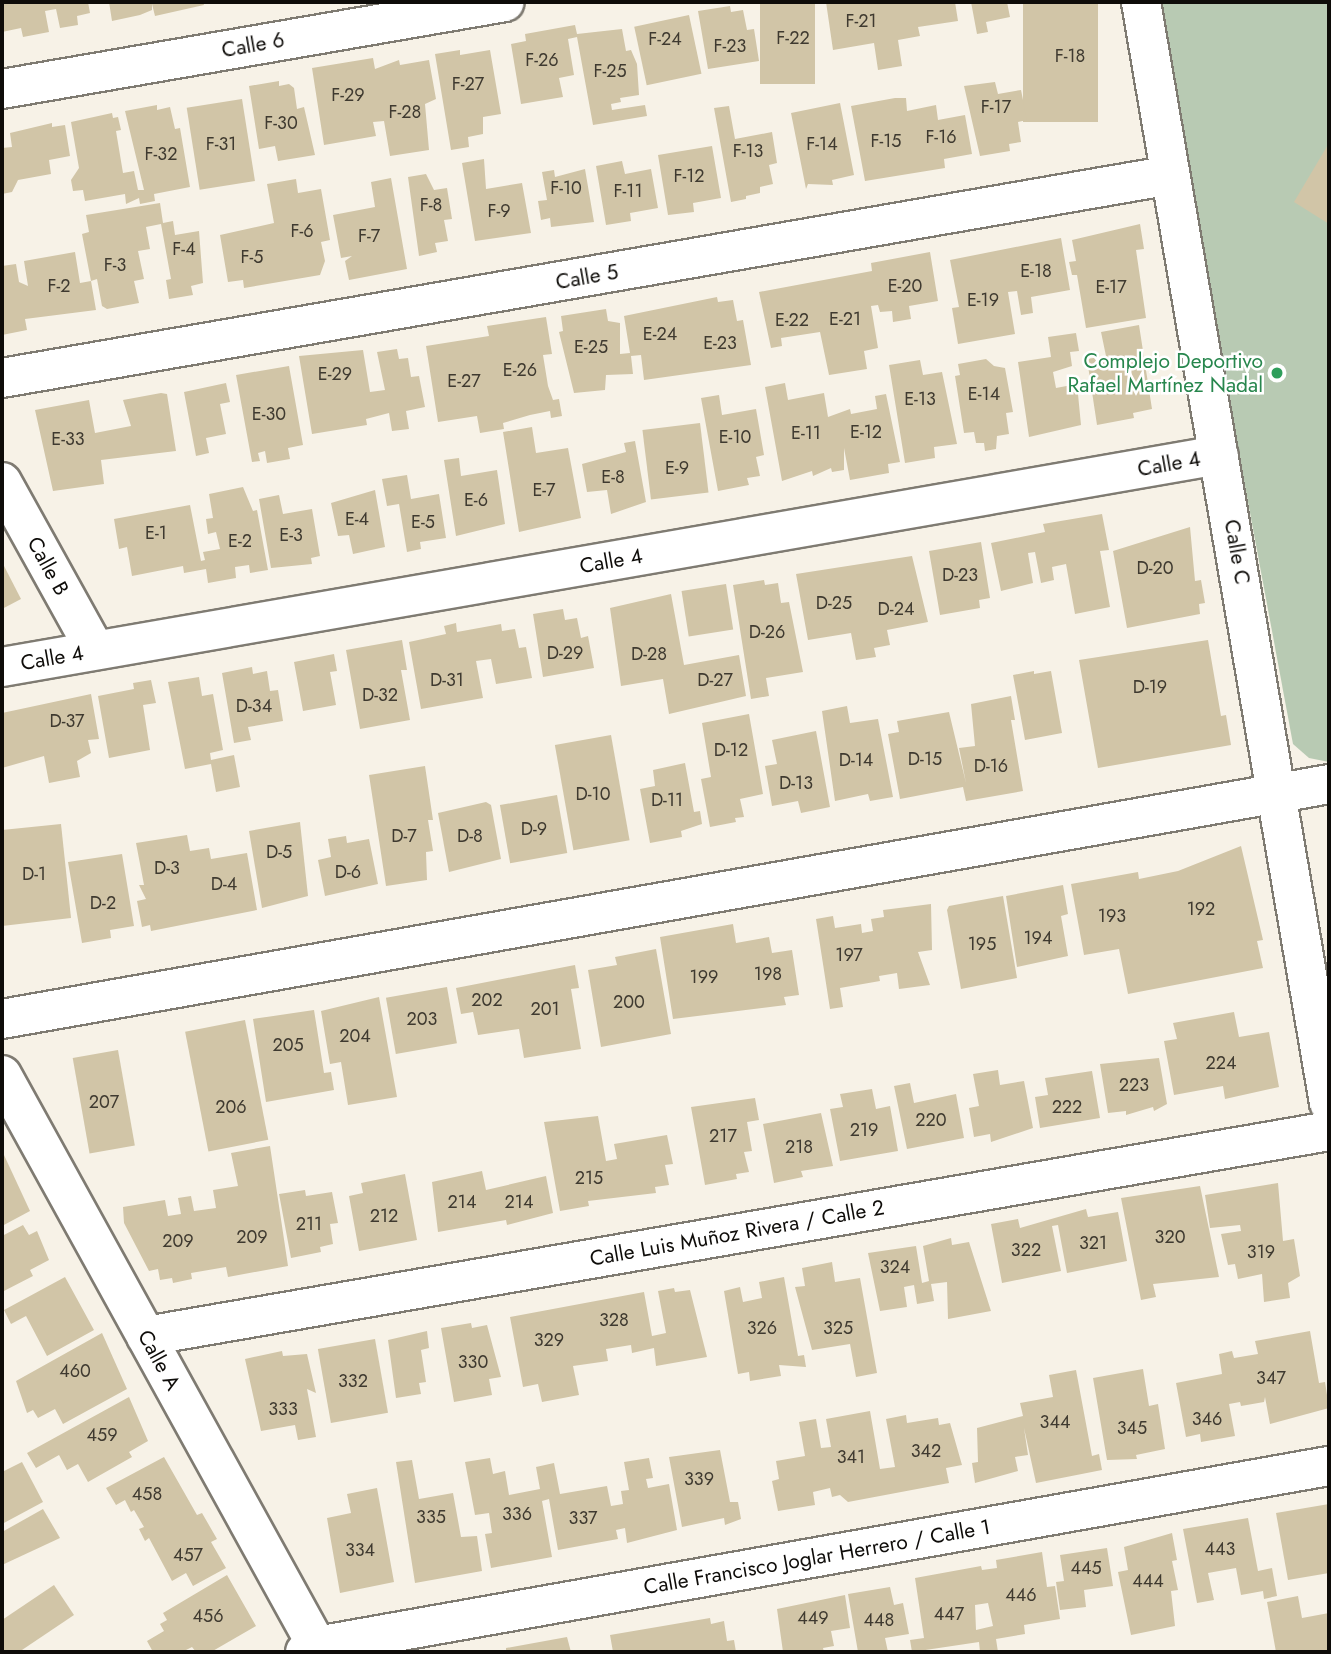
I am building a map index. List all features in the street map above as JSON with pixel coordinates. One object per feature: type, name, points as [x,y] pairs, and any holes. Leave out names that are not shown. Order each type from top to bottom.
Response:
[{"type":"street","name":"Calle 6","points":[[2,89],[505,2]]},
{"type":"street","name":"Calle C","points":[[1141,2],[1280,793],[1329,1103]]},
{"type":"street","name":"Calle 5","points":[[2,378],[1171,175]]},
{"type":"street","name":"Calle 4","points":[[2,667],[1219,455]]},
{"type":"street","name":"Calle B","points":[[2,482],[95,650]]},
{"type":"street","points":[[2,1020],[1329,784]]},
{"type":"street","name":"Calle A","points":[[2,1075],[146,1336],[311,1649]]},
{"type":"street","name":"Calle Luis Muñoz Rivera / Calle 2","points":[[146,1336],[1329,1131]]},
{"type":"street","name":"Calle Francisco Joglar Herrero / Calle 1","points":[[311,1649],[1329,1466]]},
{"type":"green space","name":"Complejo Deportivo Rafael Martínez Nadal","points":[[1155,2],[1329,2],[1329,762],[1309,758],[1293,744]]},
{"type":"building","points":[[2,2],[88,2],[90,13],[77,16],[78,25],[60,28],[56,9],[45,11],[49,32],[23,37],[21,28],[2,32]]},
{"type":"building","points":[[109,2],[203,2],[204,5],[155,16],[152,4],[152,10],[112,21]]},
{"type":"building","points":[[760,2],[815,2],[815,84],[760,84]]},
{"type":"building","points":[[826,2],[955,2],[958,21],[918,27],[920,36],[898,40],[902,66],[878,70],[874,43],[833,50]]},
{"type":"building","points":[[971,2],[1007,2],[1010,17],[986,22],[988,32],[977,34]]},
{"type":"building","points":[[1023,2],[1098,2],[1098,122],[1023,122]]},
{"type":"building","points":[[730,6],[731,12],[743,10],[747,30],[754,29],[759,61],[708,69],[698,11]]},
{"type":"building","points":[[689,15],[701,74],[647,85],[634,27]]},
{"type":"building","points":[[575,25],[577,34],[622,29],[626,51],[631,50],[637,64],[639,95],[620,98],[621,102],[611,104],[612,110],[645,105],[647,116],[593,125],[577,37],[568,39],[574,75],[559,78],[563,97],[521,104],[511,44],[526,41],[525,34]]},
{"type":"building","points":[[460,50],[460,55],[490,50],[501,114],[483,117],[483,134],[468,137],[469,147],[451,150],[435,54]]},
{"type":"building","points":[[373,58],[375,69],[399,60],[400,65],[429,60],[436,99],[425,104],[429,150],[390,156],[384,121],[373,122],[376,136],[324,145],[312,68]]},
{"type":"building","points":[[279,81],[279,86],[289,84],[294,88],[297,109],[304,107],[315,155],[278,161],[275,146],[259,149],[249,86]]},
{"type":"building","points":[[995,82],[998,94],[1021,90],[1027,120],[1018,122],[1021,142],[1009,144],[1010,151],[980,156],[964,86]]},
{"type":"building","points":[[906,98],[907,111],[936,105],[938,120],[965,115],[972,154],[944,159],[945,168],[865,181],[851,106]]},
{"type":"building","points":[[242,99],[255,181],[200,190],[187,108]]},
{"type":"building","points":[[840,103],[854,175],[832,180],[833,185],[808,184],[806,189],[791,113]]},
{"type":"building","points":[[157,105],[157,110],[170,107],[175,129],[180,128],[190,187],[154,194],[155,201],[140,204],[139,198],[126,204],[125,194],[85,201],[83,190],[73,191],[71,180],[79,168],[71,122],[112,113],[113,118],[118,117],[121,130],[116,131],[123,173],[134,171],[138,190],[144,190],[125,111]]},
{"type":"building","points":[[729,106],[735,139],[772,132],[777,163],[769,165],[773,184],[760,187],[760,193],[746,196],[746,199],[731,202],[714,108]]},
{"type":"building","points":[[52,123],[52,127],[65,125],[70,156],[49,160],[51,174],[18,180],[12,192],[2,194],[2,148],[12,147],[10,133]]},
{"type":"building","points":[[1329,143],[1329,224],[1294,202]]},
{"type":"building","points":[[712,146],[721,198],[693,203],[694,212],[668,215],[658,155]]},
{"type":"building","points":[[484,159],[486,189],[522,183],[531,233],[475,241],[462,163]]},
{"type":"building","points":[[622,161],[625,174],[651,169],[658,208],[630,213],[631,221],[606,225],[596,166]]},
{"type":"building","points":[[585,169],[594,222],[551,227],[550,218],[541,220],[538,201],[547,200],[542,172],[554,170],[555,177]]},
{"type":"building","points":[[426,174],[434,190],[447,188],[452,219],[444,220],[448,241],[435,243],[437,252],[419,256],[408,177]]},
{"type":"building","points":[[391,178],[407,269],[349,280],[345,261],[352,256],[341,258],[333,215],[375,207],[371,182]]},
{"type":"building","points":[[296,179],[298,193],[321,189],[330,240],[321,242],[325,261],[320,275],[244,288],[243,280],[228,282],[220,235],[274,223],[267,184]]},
{"type":"building","points":[[160,203],[163,223],[173,221],[175,235],[199,231],[203,283],[191,286],[193,295],[169,299],[166,280],[171,279],[161,224],[146,227],[150,249],[138,251],[144,279],[134,281],[139,303],[107,309],[102,306],[97,279],[91,281],[82,234],[89,232],[86,215]]},
{"type":"building","points":[[1140,224],[1144,249],[1136,250],[1146,318],[1086,328],[1077,275],[1072,275],[1069,262],[1076,261],[1072,240]]},
{"type":"building","points":[[1061,238],[1070,290],[1031,297],[1033,313],[1021,315],[1017,291],[1008,292],[1015,334],[958,344],[952,308],[959,307],[950,260]]},
{"type":"building","points":[[75,252],[80,283],[91,281],[96,310],[25,319],[27,330],[2,335],[2,266],[16,264],[19,282],[28,286],[24,261]]},
{"type":"building","points":[[930,252],[938,301],[909,306],[911,319],[893,322],[892,311],[880,312],[878,305],[871,306],[878,348],[864,351],[867,369],[829,375],[820,332],[781,338],[782,346],[771,348],[759,292],[872,271],[871,263]]},
{"type":"building","points":[[717,297],[718,302],[733,300],[737,321],[743,320],[751,365],[644,380],[641,355],[631,356],[633,374],[606,375],[605,390],[574,393],[559,332],[563,331],[561,316],[606,309],[608,321],[620,323],[620,354],[630,353],[624,316]]},
{"type":"building","points":[[546,317],[552,354],[543,355],[548,386],[553,400],[559,399],[562,416],[551,418],[550,411],[530,415],[503,423],[504,429],[480,433],[477,416],[438,422],[426,346],[489,336],[487,326]]},
{"type":"building","points":[[1139,325],[1152,409],[1133,413],[1134,418],[1097,425],[1087,359],[1106,356],[1101,332]]},
{"type":"building","points":[[1076,333],[1079,351],[1070,352],[1072,366],[1053,372],[1056,388],[1077,384],[1081,425],[1029,437],[1018,362],[1051,357],[1048,337]]},
{"type":"building","points":[[397,349],[399,359],[408,358],[411,377],[419,376],[425,407],[406,411],[409,429],[392,431],[389,413],[366,419],[367,425],[312,434],[299,356],[363,350],[370,392],[385,390],[377,352]]},
{"type":"building","points":[[986,359],[994,366],[1005,368],[1013,412],[1006,413],[1009,434],[997,436],[996,449],[985,451],[984,443],[976,443],[974,432],[964,433],[955,376],[960,375],[958,364]]},
{"type":"building","points":[[920,360],[923,375],[942,372],[957,444],[934,447],[935,458],[905,463],[889,365]]},
{"type":"building","points":[[289,366],[303,445],[288,448],[290,459],[267,463],[265,451],[258,453],[260,461],[252,462],[236,375]]},
{"type":"building","points":[[226,383],[230,402],[220,404],[226,434],[206,438],[209,453],[196,456],[184,392]]},
{"type":"building","points":[[785,383],[788,400],[824,393],[828,417],[850,409],[851,414],[877,409],[875,396],[886,394],[900,462],[888,464],[889,473],[850,480],[844,448],[844,470],[832,472],[831,468],[813,476],[812,471],[782,481],[765,387]]},
{"type":"building","points":[[167,394],[176,451],[101,460],[104,484],[53,491],[35,410],[89,400],[95,433],[131,426],[123,400]]},
{"type":"building","points":[[719,395],[722,415],[756,409],[764,455],[756,457],[760,476],[747,478],[749,485],[718,491],[701,398]]},
{"type":"building","points":[[700,423],[709,492],[651,500],[642,430]]},
{"type":"building","points":[[532,427],[536,453],[568,448],[581,518],[519,532],[503,432]]},
{"type":"building","points":[[635,441],[646,502],[611,514],[607,490],[587,492],[582,464],[626,452],[624,443]]},
{"type":"building","points":[[459,458],[461,476],[497,470],[505,524],[456,536],[444,460]]},
{"type":"building","points":[[407,475],[411,499],[439,494],[446,538],[420,542],[421,549],[407,552],[399,504],[387,506],[382,479]]},
{"type":"building","points":[[243,487],[253,511],[257,510],[268,570],[250,573],[249,565],[235,567],[236,578],[208,583],[206,569],[184,573],[183,566],[132,576],[127,547],[119,549],[114,519],[190,505],[201,561],[205,560],[203,552],[220,549],[216,532],[208,534],[206,519],[213,518],[209,494]]},
{"type":"building","points":[[375,490],[385,547],[353,554],[349,535],[338,536],[331,503]]},
{"type":"building","points":[[279,495],[283,514],[312,509],[320,556],[311,558],[312,564],[271,568],[259,499]]},
{"type":"building","points":[[1102,514],[1109,550],[1100,551],[1110,607],[1075,614],[1066,564],[1052,567],[1054,580],[1041,583],[1035,552],[1028,553],[1033,583],[1001,591],[991,543],[1045,532],[1043,524]]},
{"type":"building","points":[[1190,527],[1195,581],[1201,580],[1205,603],[1199,604],[1200,614],[1127,628],[1113,551]]},
{"type":"building","points":[[981,542],[990,598],[979,600],[980,608],[940,615],[929,551]]},
{"type":"building","points":[[912,556],[928,622],[887,630],[890,645],[874,648],[876,657],[856,660],[851,633],[808,640],[796,574]]},
{"type":"building","points":[[2,562],[21,599],[2,609]]},
{"type":"building","points":[[764,580],[765,585],[778,583],[781,603],[789,602],[803,672],[766,678],[769,696],[751,699],[733,585]]},
{"type":"building","points":[[726,584],[733,629],[689,636],[682,591]]},
{"type":"building","points":[[671,594],[684,665],[739,655],[746,696],[669,714],[663,679],[621,686],[610,608]]},
{"type":"building","points":[[563,609],[565,620],[577,618],[581,638],[588,636],[594,668],[543,677],[533,614]]},
{"type":"building","points":[[456,623],[457,632],[501,624],[502,631],[515,629],[519,648],[526,647],[532,678],[496,684],[491,659],[476,661],[483,698],[421,709],[409,642],[446,634],[444,626]]},
{"type":"building","points":[[402,640],[407,670],[401,670],[410,720],[360,729],[346,650]]},
{"type":"building","points":[[1208,640],[1221,716],[1226,715],[1231,745],[1098,768],[1079,660]]},
{"type":"building","points":[[334,654],[337,671],[330,672],[336,705],[303,711],[294,662]]},
{"type":"building","points":[[252,667],[253,674],[267,671],[270,691],[278,690],[283,721],[248,727],[251,740],[234,743],[222,673]]},
{"type":"building","points":[[1034,671],[1034,674],[1051,671],[1062,733],[1025,740],[1013,675]]},
{"type":"building","points":[[199,677],[202,696],[213,694],[223,750],[210,753],[211,760],[234,755],[240,787],[216,792],[211,764],[185,769],[168,682]]},
{"type":"building","points":[[151,680],[156,703],[143,705],[150,750],[109,758],[98,696],[134,689],[133,683]]},
{"type":"building","points":[[91,694],[99,739],[88,740],[91,753],[77,761],[80,777],[49,783],[44,756],[2,768],[2,713]]},
{"type":"building","points":[[1011,696],[1015,720],[1011,720],[1023,791],[966,801],[963,787],[900,799],[888,734],[899,732],[897,721],[949,712],[966,783],[959,748],[975,746],[971,704]]},
{"type":"building","points":[[847,706],[850,723],[878,719],[893,797],[870,801],[868,794],[835,801],[822,711]]},
{"type":"building","points":[[749,714],[763,794],[740,799],[744,817],[735,818],[736,822],[710,827],[701,779],[711,777],[702,723]]},
{"type":"building","points":[[816,731],[830,807],[801,813],[798,801],[772,806],[765,766],[777,764],[772,740]]},
{"type":"building","points":[[611,735],[630,840],[573,850],[555,745]]},
{"type":"building","points":[[685,763],[694,812],[700,811],[702,824],[681,831],[682,837],[650,843],[640,789],[655,786],[653,770]]},
{"type":"building","points":[[425,766],[433,820],[428,820],[433,851],[426,852],[427,880],[386,886],[369,775]]},
{"type":"building","points":[[557,795],[567,853],[510,863],[500,805]]},
{"type":"building","points":[[486,802],[491,805],[501,859],[449,872],[438,813]]},
{"type":"building","points":[[300,822],[308,896],[262,908],[249,831]]},
{"type":"building","points":[[61,824],[71,918],[2,926],[2,830]]},
{"type":"building","points":[[187,835],[190,851],[209,848],[211,859],[247,853],[257,910],[151,931],[150,925],[142,927],[137,901],[146,899],[139,885],[144,885],[136,843]]},
{"type":"building","points":[[346,836],[347,843],[369,839],[378,884],[325,896],[318,860],[331,857],[328,839]]},
{"type":"building","points":[[1241,846],[1263,940],[1257,941],[1263,968],[1128,994],[1119,949],[1084,955],[1071,884],[1138,872],[1139,879],[1178,871]]},
{"type":"building","points":[[122,854],[134,926],[110,930],[111,938],[82,943],[68,862]]},
{"type":"building","points":[[1063,885],[1068,914],[1061,916],[1068,956],[1017,967],[1006,896]]},
{"type":"building","points":[[1003,896],[1017,978],[961,989],[947,910],[949,906]]},
{"type":"building","points":[[931,904],[932,950],[918,952],[930,985],[899,989],[897,973],[879,976],[880,981],[840,988],[843,1007],[830,1009],[816,919],[833,916],[835,928],[861,924],[862,933],[873,931],[871,919],[884,917],[883,910]]},
{"type":"building","points":[[733,924],[736,943],[769,937],[772,953],[792,950],[799,995],[784,997],[786,1005],[673,1019],[660,937]]},
{"type":"building","points":[[656,949],[671,1034],[601,1047],[588,970],[617,965],[615,957]]},
{"type":"building","points":[[575,965],[579,988],[571,989],[581,1049],[524,1058],[519,1029],[478,1035],[473,1012],[461,1014],[456,988]]},
{"type":"building","points":[[447,987],[457,1043],[396,1054],[386,998]]},
{"type":"building","points":[[379,997],[397,1097],[348,1105],[341,1062],[330,1064],[321,1011]]},
{"type":"building","points":[[314,1010],[324,1073],[331,1072],[334,1090],[266,1102],[253,1019]]},
{"type":"building","points":[[1234,1012],[1239,1037],[1269,1032],[1279,1087],[1225,1099],[1223,1086],[1174,1095],[1164,1041],[1177,1039],[1173,1023]]},
{"type":"building","points":[[245,1020],[268,1140],[208,1151],[185,1032]]},
{"type":"building","points":[[118,1050],[135,1146],[90,1154],[73,1058]]},
{"type":"building","points":[[1159,1058],[1167,1104],[1154,1111],[1153,1107],[1126,1115],[1126,1111],[1108,1113],[1100,1064]]},
{"type":"building","points":[[998,1070],[1000,1085],[1024,1081],[1033,1128],[991,1142],[990,1134],[974,1137],[969,1108],[979,1106],[973,1074]]},
{"type":"building","points":[[1092,1071],[1100,1118],[1040,1128],[1035,1097],[1048,1095],[1045,1078]]},
{"type":"building","points":[[910,1083],[914,1103],[956,1094],[964,1138],[907,1149],[894,1086]]},
{"type":"building","points":[[872,1089],[876,1109],[890,1106],[898,1151],[840,1161],[830,1109],[843,1107],[840,1094]]},
{"type":"building","points":[[755,1098],[759,1120],[747,1122],[752,1151],[744,1152],[749,1172],[736,1174],[737,1179],[705,1185],[691,1107]]},
{"type":"building","points":[[821,1113],[833,1166],[801,1171],[803,1177],[774,1183],[763,1124]]},
{"type":"building","points":[[598,1116],[606,1161],[617,1159],[614,1144],[667,1135],[673,1164],[665,1165],[669,1185],[655,1187],[656,1193],[588,1201],[589,1206],[560,1211],[544,1122]]},
{"type":"building","points":[[270,1146],[288,1266],[228,1277],[226,1267],[191,1273],[192,1279],[173,1283],[172,1278],[160,1280],[158,1269],[149,1271],[124,1223],[123,1207],[165,1200],[168,1216],[181,1214],[178,1198],[191,1196],[194,1211],[216,1208],[213,1190],[238,1186],[231,1153]]},
{"type":"building","points":[[4,1155],[30,1211],[2,1226],[2,1156]]},
{"type":"building","points":[[482,1171],[486,1190],[546,1176],[553,1213],[507,1225],[506,1220],[438,1232],[432,1182]]},
{"type":"building","points":[[405,1174],[417,1240],[359,1251],[349,1196],[363,1193],[361,1183]]},
{"type":"building","points":[[1278,1183],[1283,1241],[1294,1239],[1300,1276],[1288,1283],[1290,1298],[1264,1302],[1262,1274],[1238,1279],[1235,1264],[1228,1265],[1221,1234],[1241,1231],[1240,1225],[1210,1228],[1205,1195]]},
{"type":"building","points":[[1200,1186],[1219,1277],[1153,1284],[1156,1297],[1141,1300],[1121,1198]]},
{"type":"building","points":[[305,1190],[306,1196],[332,1192],[338,1223],[330,1224],[333,1244],[320,1247],[321,1252],[291,1258],[279,1194]]},
{"type":"building","points":[[1086,1209],[1088,1217],[1118,1212],[1127,1261],[1067,1273],[1058,1225],[1052,1226],[1061,1271],[1002,1283],[991,1224],[1018,1219],[1020,1228]]},
{"type":"building","points":[[23,1225],[29,1235],[37,1231],[49,1260],[30,1270],[33,1276],[2,1292],[2,1236]]},
{"type":"building","points":[[951,1238],[952,1245],[969,1242],[991,1311],[948,1319],[947,1282],[931,1284],[934,1301],[917,1304],[914,1285],[904,1287],[907,1307],[880,1311],[868,1253],[916,1246],[922,1283],[929,1281],[923,1246]]},
{"type":"building","points":[[832,1262],[835,1282],[860,1278],[877,1373],[856,1377],[850,1344],[812,1350],[795,1287],[805,1286],[802,1268]]},
{"type":"building","points":[[65,1277],[94,1330],[47,1356],[26,1316],[11,1324],[4,1310]]},
{"type":"building","points":[[784,1277],[798,1356],[804,1355],[806,1367],[779,1365],[781,1376],[750,1381],[749,1372],[738,1374],[724,1291],[740,1287],[743,1302],[762,1298],[759,1282]]},
{"type":"building","points":[[674,1288],[675,1292],[690,1290],[707,1357],[656,1366],[654,1348],[632,1353],[631,1345],[606,1349],[608,1361],[573,1366],[579,1395],[542,1402],[538,1384],[523,1387],[510,1317],[644,1292],[652,1336],[666,1333],[658,1291]]},
{"type":"building","points":[[471,1323],[472,1328],[487,1325],[501,1377],[489,1379],[492,1395],[454,1402],[441,1328]]},
{"type":"building","points":[[427,1331],[429,1348],[421,1350],[426,1382],[419,1383],[421,1394],[396,1398],[388,1340]]},
{"type":"building","points":[[1310,1331],[1319,1383],[1325,1382],[1329,1408],[1270,1424],[1265,1397],[1264,1402],[1241,1406],[1240,1402],[1229,1404],[1235,1436],[1201,1442],[1200,1434],[1186,1437],[1176,1383],[1222,1374],[1219,1354],[1232,1351],[1234,1358],[1258,1354],[1255,1341]]},
{"type":"building","points":[[102,1333],[127,1389],[63,1424],[55,1409],[38,1418],[33,1410],[27,1413],[16,1381]]},
{"type":"building","points":[[375,1339],[388,1413],[331,1423],[318,1349]]},
{"type":"building","points":[[282,1351],[283,1356],[307,1354],[316,1393],[307,1389],[316,1437],[298,1440],[295,1425],[261,1431],[245,1359]]},
{"type":"building","points":[[1143,1369],[1149,1406],[1158,1404],[1165,1449],[1136,1455],[1137,1459],[1107,1460],[1093,1378]]},
{"type":"building","points":[[1076,1370],[1092,1456],[1099,1454],[1102,1470],[1036,1483],[1024,1428],[1028,1455],[1015,1457],[1018,1471],[975,1483],[972,1463],[978,1462],[977,1428],[1023,1416],[1020,1403],[1053,1397],[1049,1375]]},
{"type":"building","points":[[129,1397],[148,1441],[129,1452],[132,1457],[88,1482],[78,1464],[67,1470],[59,1455],[36,1468],[27,1453]]},
{"type":"building","points":[[870,1411],[880,1469],[895,1467],[886,1419],[906,1415],[907,1423],[938,1418],[939,1425],[950,1423],[962,1465],[946,1468],[949,1483],[848,1502],[840,1495],[832,1497],[830,1488],[813,1492],[815,1505],[778,1511],[772,1481],[779,1479],[776,1461],[805,1456],[799,1422],[816,1419],[821,1448],[831,1447],[826,1419]]},
{"type":"building","points":[[720,1450],[730,1502],[738,1502],[741,1519],[725,1525],[724,1518],[682,1527],[669,1457]]},
{"type":"building","points":[[164,1457],[197,1515],[202,1513],[217,1539],[211,1542],[226,1568],[193,1586],[186,1573],[172,1581],[149,1538],[145,1541],[139,1529],[144,1527],[134,1510],[131,1512],[125,1500],[116,1505],[106,1488]]},
{"type":"building","points":[[490,1458],[493,1474],[505,1471],[509,1495],[540,1489],[536,1467],[554,1463],[560,1494],[607,1486],[611,1506],[623,1504],[621,1491],[629,1490],[624,1462],[649,1458],[653,1478],[646,1479],[648,1488],[669,1484],[677,1530],[627,1543],[625,1528],[616,1530],[618,1539],[558,1550],[549,1499],[542,1501],[552,1557],[491,1568],[485,1534],[492,1533],[489,1513],[475,1515],[465,1462]]},
{"type":"building","points":[[412,1460],[419,1499],[453,1493],[461,1537],[477,1536],[482,1571],[415,1583],[396,1462]]},
{"type":"building","points":[[22,1462],[43,1502],[2,1524],[2,1472]]},
{"type":"building","points":[[377,1488],[394,1582],[340,1593],[327,1518],[351,1513],[347,1494]]},
{"type":"building","points":[[1329,1504],[1329,1573],[1288,1580],[1276,1513]]},
{"type":"building","points":[[43,1509],[60,1538],[2,1565],[2,1532]]},
{"type":"building","points":[[1248,1518],[1258,1571],[1272,1568],[1277,1596],[1264,1599],[1263,1591],[1241,1595],[1236,1568],[1208,1573],[1214,1600],[1197,1603],[1183,1529]]},
{"type":"building","points":[[1172,1533],[1177,1560],[1172,1561],[1178,1590],[1171,1591],[1175,1626],[1131,1635],[1118,1572],[1128,1570],[1124,1547]]},
{"type":"building","points":[[1107,1548],[1113,1586],[1084,1590],[1086,1607],[1060,1610],[1056,1582],[1064,1581],[1060,1555]]},
{"type":"building","points":[[1042,1552],[1047,1587],[1055,1586],[1060,1619],[1024,1625],[1025,1634],[996,1639],[998,1652],[980,1652],[979,1642],[912,1652],[910,1640],[924,1638],[915,1578],[981,1566],[982,1570],[997,1568],[996,1560]],"holes":[[[988,1603],[993,1626],[976,1630],[975,1605]]]},
{"type":"building","points":[[227,1575],[256,1626],[211,1652],[196,1652],[192,1647],[182,1652],[153,1652],[147,1641],[164,1631],[160,1624],[167,1620],[163,1613]]},
{"type":"building","points":[[54,1585],[74,1615],[19,1652],[2,1652],[2,1620]]},
{"type":"building","points":[[890,1587],[894,1605],[903,1603],[909,1634],[885,1638],[888,1652],[858,1652],[848,1594]]},
{"type":"building","points":[[845,1595],[850,1628],[831,1631],[834,1646],[823,1648],[824,1652],[783,1652],[777,1609]]},
{"type":"building","points":[[1298,1596],[1302,1618],[1329,1613],[1329,1652],[1276,1652],[1267,1602]]},
{"type":"building","points":[[710,1618],[711,1624],[724,1621],[727,1641],[734,1640],[736,1652],[613,1652],[610,1635]]},
{"type":"building","points":[[567,1637],[571,1652],[506,1652],[506,1648]]},
{"type":"place","name":"Complejo Deportivo Rafael Martínez Nadal","points":[[1277,373]]}]
